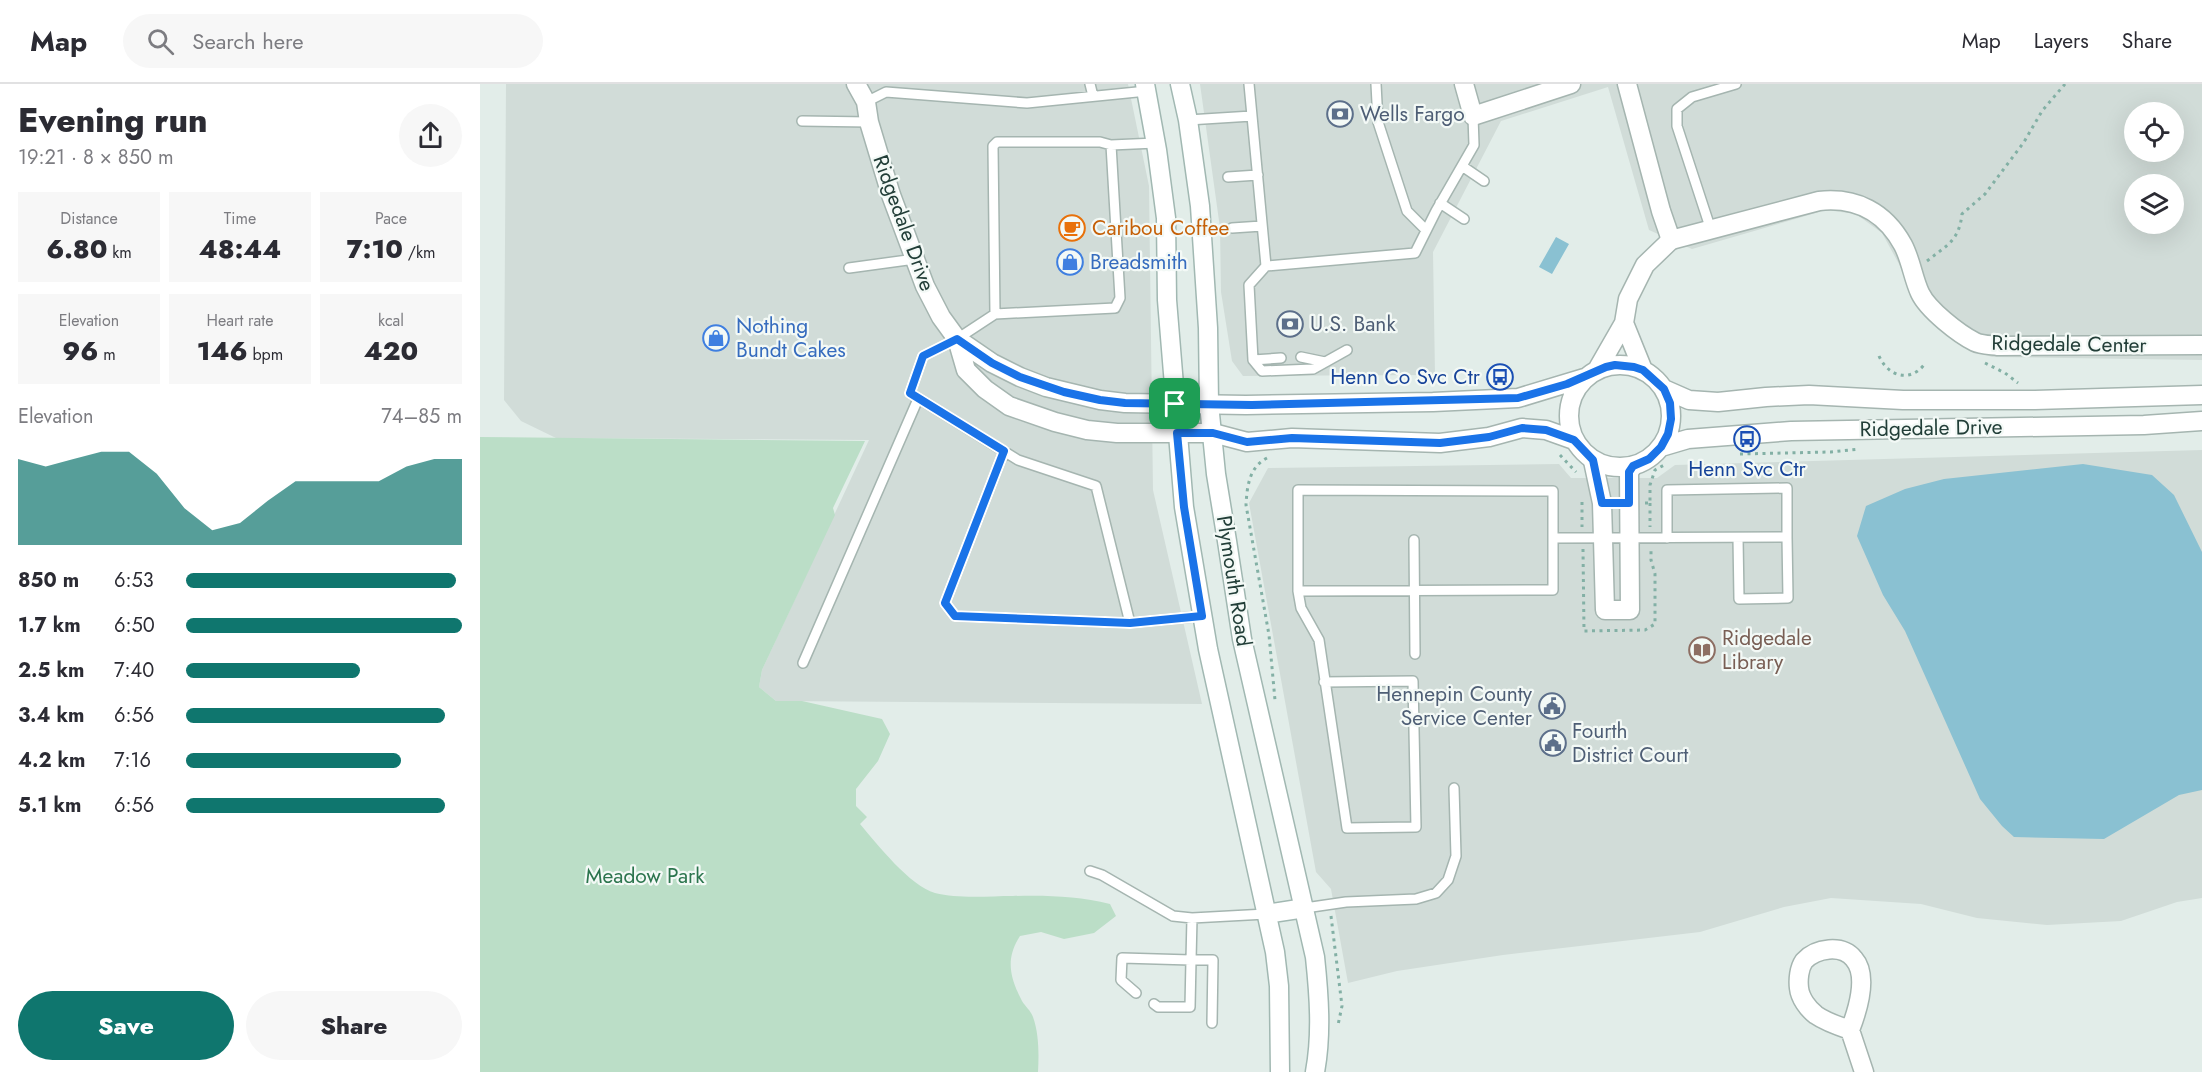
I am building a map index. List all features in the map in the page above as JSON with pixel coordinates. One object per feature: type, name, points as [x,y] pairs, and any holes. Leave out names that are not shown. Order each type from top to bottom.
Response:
[{"type":"street","name":"Ridgedale Drive","points":[[856,84],[868,93],[869,122],[891,195],[926,286],[941,317],[957,339],[992,363],[1020,377],[1046,387],[1100,400],[1209,404],[1385,403],[1518,398],[1590,374]]},
{"type":"street","name":"Plymouth Road","points":[[1180,84],[1188,120],[1203,240],[1209,404],[1216,474],[1242,639],[1315,957],[1319,992],[1319,1030],[1315,1072]]},
{"type":"street","points":[[1188,120],[1191,84]]},
{"type":"street","points":[[1464,84],[1473,116],[1571,84]]},
{"type":"street","points":[[1624,323],[1643,370],[1664,389],[1670,403],[1671,419],[1665,454],[1633,466],[1613,467],[1593,460],[1574,440],[1569,426],[1568,412],[1572,394],[1590,374],[1624,323],[1628,299],[1645,265],[1671,240],[1627,84]]},
{"type":"street","name":"Plymouth Road","points":[[1146,88],[1166,218],[1167,300],[1184,507],[1202,616],[1275,952],[1279,986],[1280,1072]]},
{"type":"street","name":"Ridgedale Center","points":[[1671,240],[1794,207],[1837,199],[1856,203],[1875,211],[1903,245],[1921,295],[1936,315],[1976,343],[1998,346],[2202,345]]},
{"type":"street","name":"Ridgedale Drive","points":[[957,339],[966,370],[985,389],[1009,406],[1055,422],[1087,429],[1117,433],[1213,433],[1247,442],[1292,438],[1440,443],[1489,437],[1522,428],[1546,430],[1574,440]]},
{"type":"street","points":[[1590,374],[1606,367],[1624,365],[1643,370]]},
{"type":"street","name":"Ridgedale Drive","points":[[1664,389],[1689,400],[1718,402],[1809,395],[1903,400],[2035,400],[2202,395]]},
{"type":"street","name":"Ridgedale Drive","points":[[1665,454],[1688,439],[1791,431],[2202,422]]},
{"type":"street","points":[[1593,460],[1602,503],[1605,610],[1630,610],[1629,472],[1633,466]]},
{"type":"street","points":[[1266,914],[1305,908]]},
{"type":"street","points":[[1850,1030],[1814,1014],[1799,992],[1798,979],[1803,963],[1816,953],[1830,949],[1844,951],[1856,959],[1861,995],[1850,1030],[1864,1072]]},
{"type":"lane","points":[[928,84],[928,96]]},
{"type":"lane","points":[[1090,84],[1093,96]]},
{"type":"lane","points":[[1249,84],[1266,266]]},
{"type":"lane","points":[[1376,84],[1378,122],[1407,211],[1426,230]]},
{"type":"lane","points":[[1711,231],[1677,126],[1677,109],[1692,97],[1736,84]]},
{"type":"lane","points":[[868,93],[885,92],[1028,103],[1146,88]]},
{"type":"lane","points":[[1188,120],[1252,116]]},
{"type":"lane","points":[[1347,350],[1313,369],[1262,371],[1253,360],[1249,285],[1266,266],[1415,253],[1440,203],[1474,145],[1473,116]]},
{"type":"lane","points":[[802,121],[869,122]]},
{"type":"lane","points":[[995,314],[993,146],[997,142],[1100,142],[1111,145],[1156,143]]},
{"type":"lane","points":[[1111,145],[1120,298],[1116,308],[995,314],[957,339],[923,356],[910,393],[1018,460],[1096,486],[1130,623]]},
{"type":"lane","points":[[1462,166],[1484,181]]},
{"type":"lane","points":[[1228,177],[1258,175]]},
{"type":"lane","points":[[1440,203],[1464,219]]},
{"type":"lane","points":[[1232,228],[1262,226]]},
{"type":"lane","points":[[849,268],[915,259]]},
{"type":"lane","points":[[1301,357],[1325,362]]},
{"type":"lane","points":[[1253,360],[1281,358]]},
{"type":"lane","points":[[803,663],[918,399]]},
{"type":"lane","points":[[1004,451],[945,603],[955,616],[1130,623],[1202,616]]},
{"type":"lane","points":[[1667,538],[1667,490],[1787,488],[1788,598],[1739,599],[1738,538]]},
{"type":"lane","points":[[1298,591],[1553,590],[1553,491],[1298,490],[1298,591],[1301,608],[1319,640],[1324,682],[1347,828],[1416,827],[1413,681],[1324,682]]},
{"type":"lane","points":[[1553,538],[1787,537]]},
{"type":"lane","points":[[1414,540],[1415,654]]},
{"type":"lane","points":[[1305,908],[1416,898],[1436,893],[1448,880],[1456,856],[1454,788]]},
{"type":"lane","points":[[1090,871],[1102,875],[1173,916],[1192,918],[1266,914]]},
{"type":"lane","points":[[1154,1004],[1158,1007],[1190,1007],[1192,918]]},
{"type":"lane","points":[[1136,993],[1121,980],[1122,958],[1213,960],[1212,1023]]},
{"type":"path","points":[[1911,267],[1923,263],[1950,243],[1960,230],[1962,214],[1985,194],[2024,142],[2042,111],[2064,84]]},
{"type":"path","points":[[1879,356],[1883,365],[1892,373],[1900,376],[1909,376],[1918,372],[1924,365]]},
{"type":"path","points":[[1980,361],[2005,373],[2019,384]]},
{"type":"path","points":[[1735,454],[1831,452],[1861,448]]},
{"type":"path","points":[[1553,453],[1562,456],[1576,471],[1579,478]]},
{"type":"path","points":[[1650,531],[1650,485],[1655,470],[1665,454]]},
{"type":"path","points":[[1271,456],[1262,461],[1250,476],[1246,505],[1269,634],[1276,702]]},
{"type":"path","points":[[1582,493],[1582,531]]},
{"type":"path","points":[[1582,502],[1602,503]]},
{"type":"path","points":[[1629,503],[1650,503]]},
{"type":"path","points":[[1330,905],[1342,1006],[1338,1026]]},
{"type":"shaded area","points":[[506,84],[1128,84],[1149,186],[1153,490],[1202,704],[776,701],[759,687],[762,670],[869,440],[556,438],[521,421],[504,400]]},
{"type":"shaded area","points":[[1200,84],[2202,84],[2202,360],[1992,357],[1970,350],[1929,319],[1914,298],[1882,233],[1856,214],[1826,210],[1692,249],[1649,230],[1608,87],[1501,121],[1433,252],[1435,375],[1243,376],[1232,361],[1221,292],[1220,228]]},
{"type":"shaded area","points":[[2202,450],[2202,898],[2177,902],[2121,921],[2047,925],[1977,918],[1921,904],[1831,898],[1784,907],[1700,932],[1503,955],[1397,971],[1348,983],[1331,889],[1316,872],[1249,503],[1268,468],[1559,464],[1571,478],[1657,478],[1675,465]]},
{"type":"green space","name":"Meadow Park","points":[[480,437],[865,441],[833,508],[835,515],[762,670],[759,687],[776,701],[802,701],[882,719],[890,734],[878,761],[856,789],[856,806],[867,817],[860,824],[894,863],[925,889],[954,896],[1050,896],[1110,904],[1116,916],[1094,933],[1064,939],[1041,932],[1020,936],[1015,944],[1011,961],[1012,976],[1018,993],[1035,1024],[1038,1072],[480,1072]]},
{"type":"water","points":[[1556,237],[1569,244],[1552,274],[1539,267]]},
{"type":"water","points":[[2083,464],[2152,475],[2174,495],[2202,552],[2202,790],[2179,795],[2104,839],[2014,837],[1980,799],[1905,631],[1883,595],[1857,536],[1866,506],[1905,489],[1944,479]]},
{"type":"place","name":"Wells Fargo","points":[[1340,114]]},
{"type":"place","name":"Caribou Coffee","points":[[1072,228]]},
{"type":"place","name":"Breadsmith","points":[[1070,262]]},
{"type":"place","name":"U.S. Bank","points":[[1290,324]]},
{"type":"place","name":"Nothing Bundt Cakes","points":[[716,338]]},
{"type":"place","name":"Henn Co Svc Ctr","points":[[1500,377]]},
{"type":"place","name":"Henn Svc Ctr","points":[[1747,439]]},
{"type":"place","name":"Ridgedale Library","points":[[1702,650]]},
{"type":"place","name":"Hennepin County Service Center","points":[[1552,706]]},
{"type":"place","name":"Fourth District Court","points":[[1553,743]]},
{"type":"route","points":[[957,339],[992,363],[1046,387],[1100,400],[1175,404],[1374,403],[1518,398],[1567,384],[1606,367],[1624,365],[1643,370],[1664,389],[1670,403],[1671,419],[1668,434],[1661,447],[1649,459],[1633,466],[1629,472],[1629,503],[1602,503],[1593,460],[1574,440],[1546,430],[1522,428],[1489,437],[1440,443],[1292,438],[1247,442],[1213,433],[1177,433],[1184,507],[1202,616],[1130,623],[955,616],[945,603],[1004,451],[910,393],[923,356],[957,339]]}]
